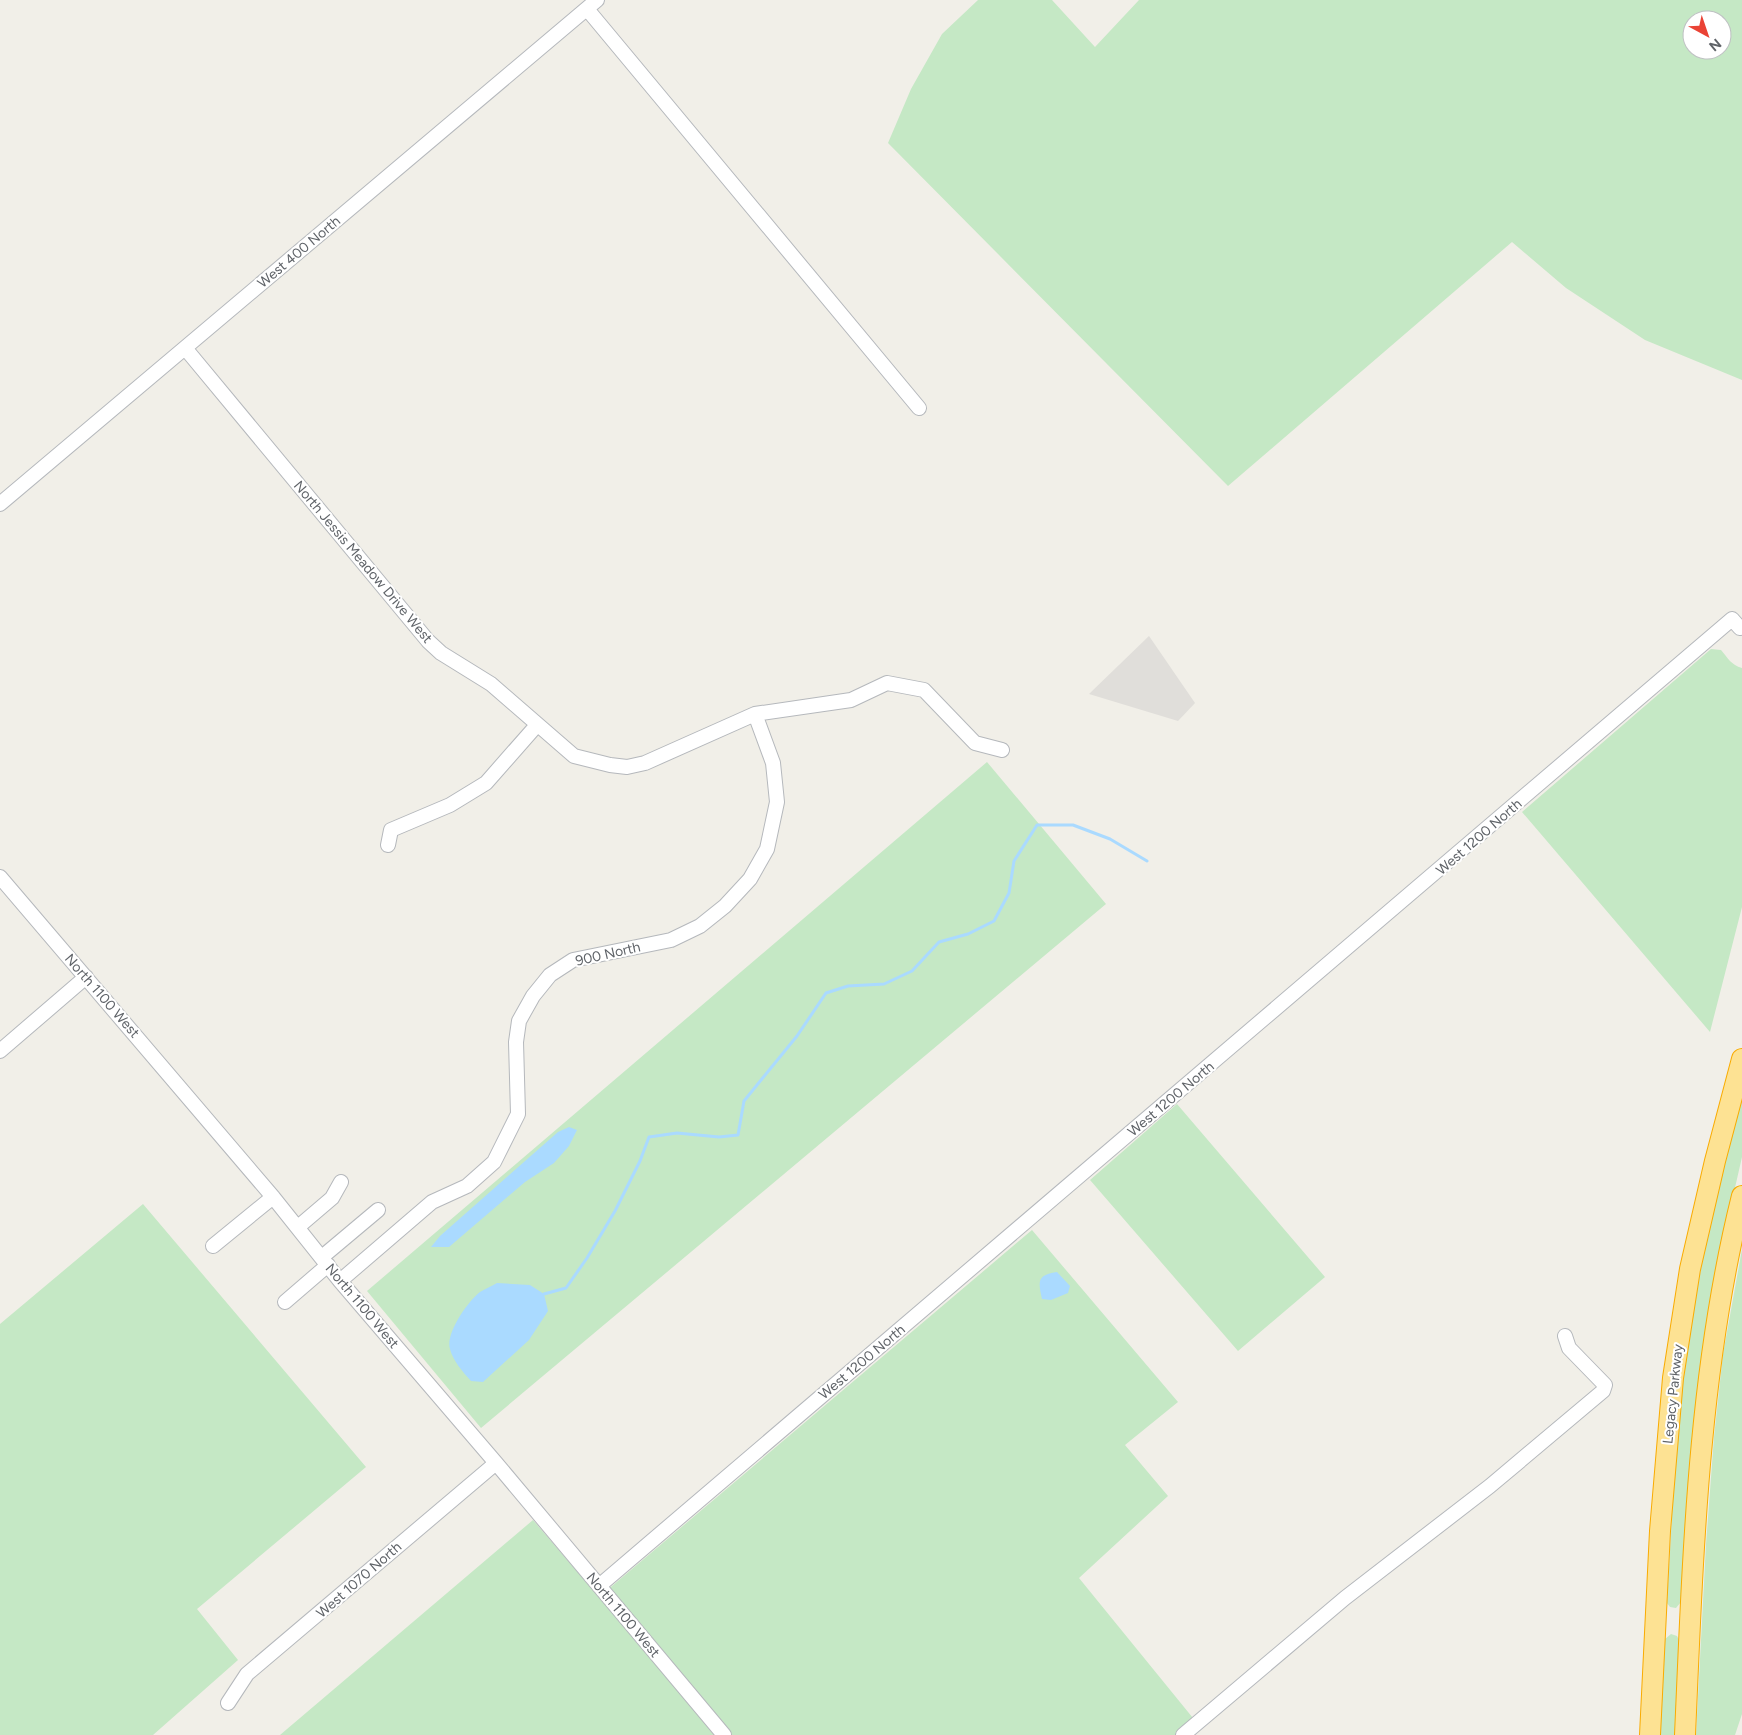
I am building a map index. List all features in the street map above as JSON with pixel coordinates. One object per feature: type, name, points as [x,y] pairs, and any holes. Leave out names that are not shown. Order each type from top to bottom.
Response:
[{"type":"highway","name":"Legacy Parkway","points":[[1650,1735],[1660,1531],[1673,1378],[1690,1270],[1715,1161],[1742,1059]]},
{"type":"highway","points":[[1685,1735],[1699,1463],[1714,1335],[1731,1240],[1742,1196]]},
{"type":"street","name":"West 400 North","points":[[0,504],[592,5]]},
{"type":"street","points":[[592,5],[919,408]]},
{"type":"street","name":"North Jessis Meadow Drive West","points":[[185,348],[428,641],[441,653],[491,684],[574,756],[627,767],[645,762],[755,714],[851,700],[886,683],[924,690],[975,743],[1002,750]]},
{"type":"street","name":"West 1200 North","points":[[599,1586],[1732,619],[1740,628]]},
{"type":"street","name":"900 North","points":[[340,1281],[432,1202],[467,1186],[494,1162],[518,1114],[516,1042],[519,1021],[534,996],[550,975],[573,960],[671,940],[700,926],[725,906],[750,879],[767,849],[777,802],[773,763],[755,714]]},
{"type":"street","points":[[388,845],[392,830],[450,805],[486,783],[537,725]]},
{"type":"street","name":"North 1100 West","points":[[0,877],[273,1197],[340,1281],[496,1463],[724,1735]]},
{"type":"street","points":[[0,1051],[86,977]]},
{"type":"street","points":[[298,1227],[332,1198],[341,1182]]},
{"type":"street","points":[[213,1246],[273,1197]]},
{"type":"street","points":[[285,1302],[378,1210]]},
{"type":"street","points":[[1183,1735],[1345,1598],[1490,1486],[1603,1391],[1605,1385],[1569,1348],[1565,1336]]},
{"type":"street","name":"West 1070 North","points":[[228,1703],[248,1674],[496,1463]]},
{"type":"shaded area","points":[[1149,636],[1195,703],[1178,721],[1089,694]]},
{"type":"green space","points":[[978,0],[1052,0],[1095,47],[1139,0],[1742,0],[1742,380],[1645,340],[1566,288],[1512,242],[1228,486],[888,143],[911,89],[942,34]]},
{"type":"green space","points":[[1711,649],[1721,650],[1732,663],[1742,668],[1742,907],[1710,1032],[1522,812]]},
{"type":"green space","points":[[987,762],[1106,904],[481,1428],[367,1291]]},
{"type":"green space","points":[[1742,1095],[1742,1157],[1721,1249],[1681,1602],[1676,1608],[1670,1607],[1667,1603],[1678,1408],[1709,1227]]},
{"type":"green space","points":[[1177,1104],[1325,1277],[1238,1351],[1090,1180]]},
{"type":"green space","points":[[143,1204],[366,1467],[197,1609],[238,1660],[153,1735],[0,1735],[0,1324]]},
{"type":"green space","points":[[1032,1230],[1178,1402],[1125,1445],[1168,1496],[1079,1578],[1197,1723],[1183,1735],[280,1735],[533,1520],[599,1597]]},
{"type":"green space","points":[[1742,1249],[1742,1714],[1735,1735],[1696,1735],[1706,1544],[1714,1437],[1723,1354]]},
{"type":"green space","points":[[1671,1634],[1677,1636],[1679,1640],[1676,1735],[1660,1735],[1665,1639]]},
{"type":"water","points":[[569,1127],[577,1130],[569,1146],[554,1163],[525,1182],[449,1247],[431,1247],[440,1236],[558,1132]]},
{"type":"water","points":[[1057,1272],[1070,1286],[1068,1293],[1051,1300],[1042,1299],[1040,1280],[1050,1273]]},
{"type":"water","points":[[497,1283],[530,1285],[544,1294],[548,1311],[529,1340],[483,1382],[471,1381],[453,1358],[449,1343],[451,1335],[459,1318],[475,1296]]},
{"type":"waterway","points":[[544,1294],[566,1288],[587,1258],[615,1211],[640,1161],[649,1137],[677,1133],[719,1137],[738,1135],[744,1101],[797,1036],[826,993],[848,986],[884,984],[912,971],[939,942],[968,934],[994,921],[1009,893],[1014,861],[1037,825],[1073,825],[1110,839],[1147,861]]}]
